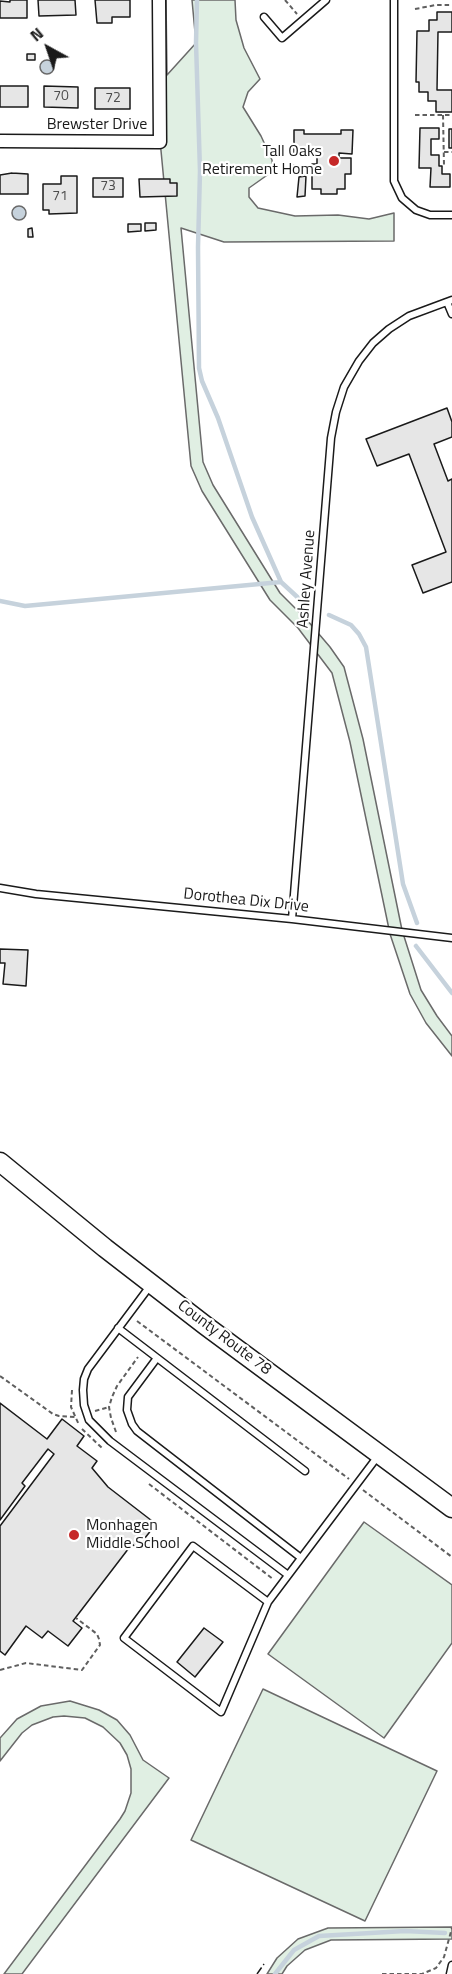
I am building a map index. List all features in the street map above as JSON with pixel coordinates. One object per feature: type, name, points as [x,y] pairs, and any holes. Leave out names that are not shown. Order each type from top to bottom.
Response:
[{"type":"street","name":"Brewster Drive","points":[[0,141],[160,142],[159,0]]},
{"type":"street","name":"County Route 78","points":[[0,1162],[105,1248],[206,1326],[452,1508]]},
{"type":"lane","points":[[264,17],[282,38],[326,0]]},
{"type":"lane","points":[[394,0],[394,181],[402,198],[416,210],[430,215],[452,215]]},
{"type":"lane","points":[[450,301],[452,314]]},
{"type":"lane","name":"Ashley Avenue","points":[[292,918],[336,412],[344,387],[373,343],[409,316],[450,301]]},
{"type":"lane","name":"Dorothea Dix Drive","points":[[0,888],[36,894],[292,918],[452,938]]},
{"type":"lane","points":[[152,1283],[92,1363],[84,1379],[86,1413],[94,1426],[110,1441],[288,1575]]},
{"type":"lane","points":[[118,1328],[306,1471]]},
{"type":"lane","points":[[157,1358],[128,1397],[127,1410],[137,1431],[301,1558]]},
{"type":"lane","points":[[268,1602],[193,1546],[124,1638],[221,1712],[268,1602],[380,1454]]},
{"type":"lane","points":[[450,1974],[452,1965]]},
{"type":"path","points":[[285,0],[302,21]]},
{"type":"path","points":[[415,9],[452,5]]},
{"type":"path","points":[[415,115],[452,115]]},
{"type":"path","points":[[443,115],[444,165]]},
{"type":"path","points":[[444,152],[452,152]]},
{"type":"path","points":[[135,1319],[350,1480]]},
{"type":"path","points":[[0,1376],[53,1414],[74,1417],[109,1407]]},
{"type":"path","points":[[363,1490],[452,1557]]},
{"type":"path","points":[[0,1670],[26,1663],[82,1670],[100,1645],[97,1634],[76,1618]]},
{"type":"path","points":[[382,1974],[422,1974],[436,1968],[444,1957],[452,1928]]},
{"type":"green space","points":[[154,0],[166,0],[167,75],[196,43],[192,0],[235,0],[236,20],[244,48],[260,79],[248,92],[243,107],[261,136],[272,160],[273,171],[249,188],[249,197],[258,208],[295,216],[338,215],[369,219],[394,213],[394,241],[224,242],[181,228],[203,462],[213,485],[280,593],[307,620],[344,667],[363,739],[402,930],[421,990],[452,1036],[452,1056],[426,1023],[410,994],[390,934],[350,742],[332,673],[298,628],[270,600],[202,491],[191,466],[154,77]]},
{"type":"green space","points":[[364,1522],[452,1585],[452,1643],[384,1738],[268,1654]]},
{"type":"green space","points":[[263,1689],[437,1771],[365,1921],[191,1840]]},
{"type":"green space","points":[[70,1701],[99,1710],[117,1720],[130,1735],[143,1760],[169,1778],[22,1974],[4,1974],[120,1819],[131,1793],[131,1769],[120,1743],[103,1727],[85,1718],[53,1717],[32,1725],[22,1733],[0,1761],[0,1738],[17,1719],[41,1706]]},
{"type":"green space","points":[[452,1927],[452,1939],[331,1940],[305,1950],[287,1966],[282,1974],[267,1974],[277,1958],[298,1939],[328,1928]]},
{"type":"shaded area","points":[[44,60],[50,60],[54,67],[50,74],[44,74],[40,70],[40,64]]},
{"type":"shaded area","points":[[16,206],[22,206],[26,213],[22,220],[16,220],[12,216],[12,210]]},
{"type":"building","points":[[10,0],[27,0],[27,18],[0,18],[0,1],[10,2]]},
{"type":"building","points":[[38,0],[75,0],[76,15],[39,16]]},
{"type":"building","points":[[95,0],[130,0],[130,17],[112,17],[112,23],[97,23]]},
{"type":"building","points":[[437,12],[452,12],[452,32],[438,32],[437,90],[452,90],[452,112],[436,112],[436,101],[428,101],[428,92],[419,92],[419,82],[416,82],[417,31],[429,31],[429,20],[437,20]]},
{"type":"building","points":[[27,54],[35,54],[35,60],[27,60]]},
{"type":"building","points":[[0,86],[28,86],[28,107],[0,107]]},
{"type":"building","points":[[44,86],[78,87],[78,108],[44,107]]},
{"type":"building","points":[[95,88],[130,88],[130,109],[95,109]]},
{"type":"building","points":[[420,128],[439,128],[439,139],[431,139],[431,155],[439,155],[442,174],[450,174],[450,187],[430,187],[431,168],[419,168]]},
{"type":"building","points":[[449,129],[452,129],[452,148],[449,148]]},
{"type":"building","name":"Tall Oaks Retirement Home","points":[[294,130],[304,130],[304,134],[341,134],[341,130],[353,130],[352,154],[339,153],[339,158],[351,158],[351,174],[345,174],[345,189],[337,189],[337,194],[321,194],[321,189],[312,189],[312,164],[317,164],[317,153],[294,153]]},
{"type":"building","points":[[292,165],[298,166],[298,172],[291,172]]},
{"type":"building","points":[[28,174],[28,194],[0,194],[0,175]]},
{"type":"building","points":[[61,176],[77,176],[77,213],[49,214],[49,210],[43,210],[43,184],[61,184]]},
{"type":"building","points":[[306,176],[305,196],[297,197],[299,177]]},
{"type":"building","points":[[93,178],[123,178],[123,197],[93,197]]},
{"type":"building","points":[[139,179],[170,179],[170,183],[177,183],[177,196],[140,197]]},
{"type":"building","points":[[145,223],[156,223],[156,230],[145,231]]},
{"type":"building","points":[[128,224],[141,224],[141,231],[128,232]]},
{"type":"building","points":[[32,228],[33,237],[28,237],[28,229]]},
{"type":"building","points":[[447,408],[452,422],[452,437],[434,444],[448,481],[452,479],[452,582],[423,593],[412,565],[446,552],[409,454],[377,466],[366,439]]},
{"type":"building","points":[[0,949],[28,950],[26,986],[3,984],[5,963],[0,963]]},
{"type":"building","name":"Monhagen Middle School","points":[[0,1403],[47,1439],[62,1419],[84,1436],[77,1446],[97,1461],[92,1468],[108,1487],[156,1524],[137,1548],[132,1544],[73,1621],[82,1628],[68,1646],[48,1631],[42,1638],[26,1626],[5,1655],[0,1651],[0,1526],[54,1454],[48,1449],[22,1483],[25,1486],[0,1520]]},
{"type":"building","points":[[204,1628],[223,1642],[195,1677],[177,1662]]},
{"type":"waterway","points":[[197,0],[200,171],[199,368],[252,517],[281,582],[306,605]]},
{"type":"waterway","points":[[0,601],[25,606],[281,582]]},
{"type":"waterway","points":[[329,615],[351,625],[366,647],[403,884],[417,923]]},
{"type":"waterway","points":[[416,946],[452,993]]},
{"type":"waterway","points":[[275,1974],[294,1950],[319,1936],[405,1931],[445,1933]]},
{"type":"fence","points":[[257,1974],[264,1964]]},
{"type":"place","name":"Tall Oaks Retirement Home","points":[[334,161]]},
{"type":"place","name":"Monhagen Middle School","points":[[74,1535]]}]
